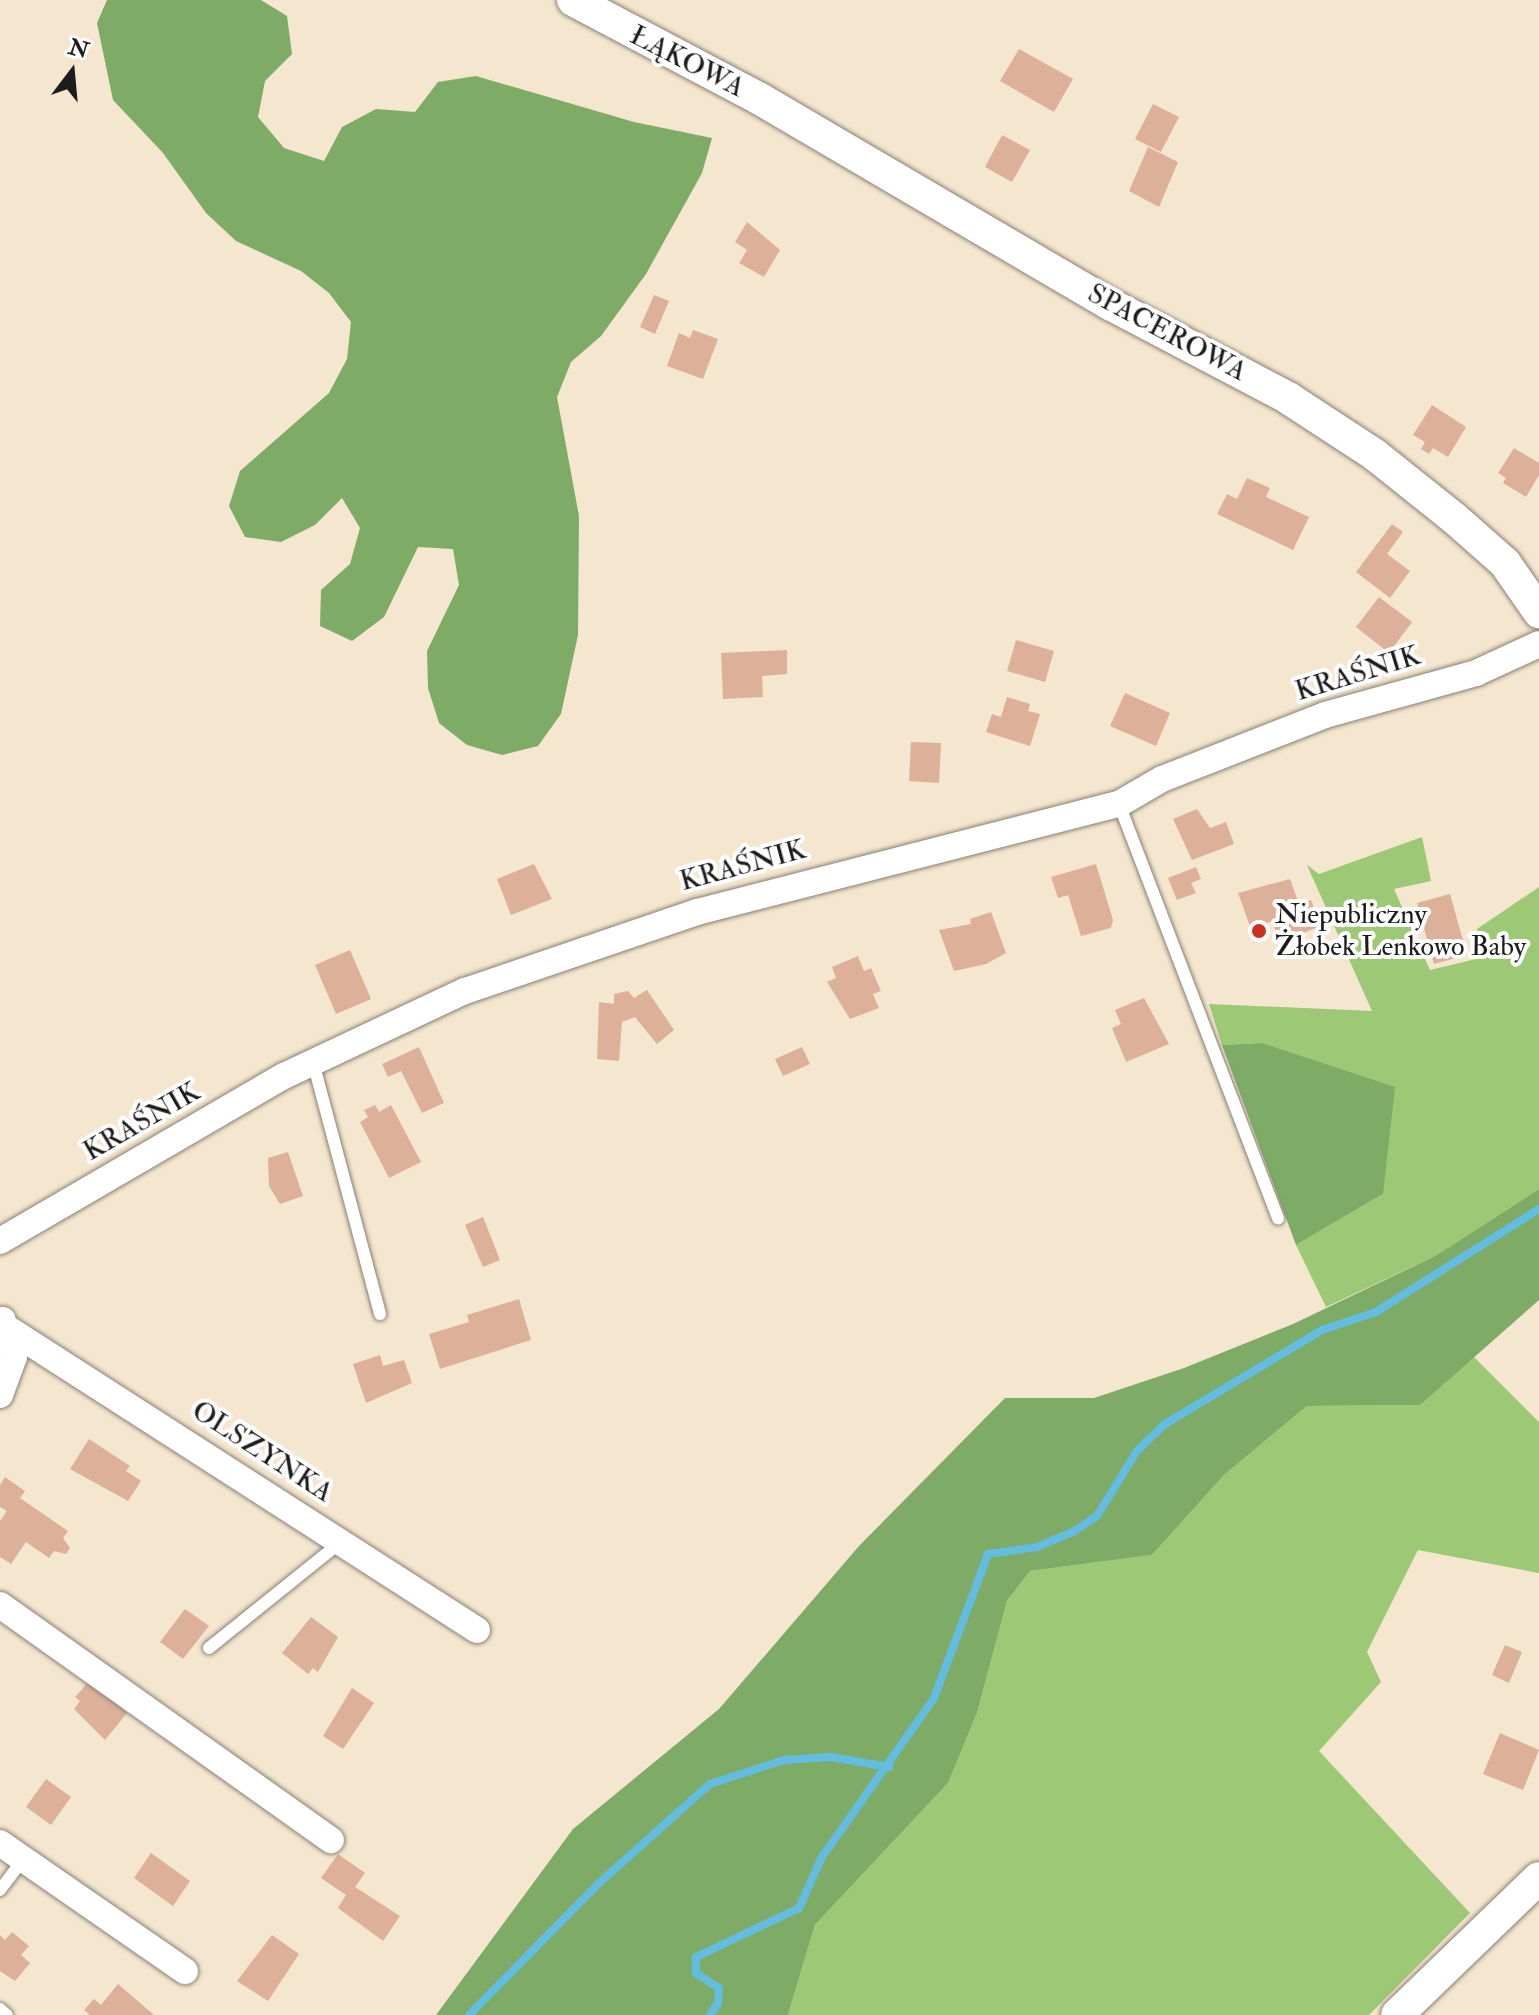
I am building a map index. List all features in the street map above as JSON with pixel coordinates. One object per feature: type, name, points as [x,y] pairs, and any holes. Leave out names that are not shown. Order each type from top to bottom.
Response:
[{"type":"street","name":"ŁĄKOWA","points":[[573,0],[760,99]]},
{"type":"street","name":"SPACEROWA","points":[[760,99],[1041,265],[1288,398],[1375,455],[1505,563],[1539,612]]},
{"type":"street","name":"KRAŚNIK","points":[[0,1241],[313,1061],[465,991],[624,934],[934,848],[1119,804],[1162,779],[1325,715],[1476,673],[1539,644]]},
{"type":"street","points":[[0,1395],[14,1357],[5,1323]]},
{"type":"street","name":"OLSZYNKA","points":[[5,1323],[477,1630]]},
{"type":"street","points":[[0,1605],[331,1840]]},
{"type":"street","points":[[0,1843],[185,1971]]},
{"type":"street","points":[[1397,2015],[1539,1878]]},
{"type":"lane","points":[[1119,804],[1278,1219]]},
{"type":"lane","points":[[313,1061],[380,1314]]},
{"type":"lane","points":[[209,1648],[341,1542]]},
{"type":"lane","points":[[0,1890],[23,1859]]},
{"type":"lane","points":[[0,2009],[7,2015]]},
{"type":"green space","points":[[107,0],[261,0],[287,16],[292,54],[265,81],[258,117],[284,148],[324,161],[342,127],[376,109],[415,112],[438,82],[476,76],[634,122],[712,138],[702,173],[646,274],[601,336],[571,362],[557,397],[579,516],[578,635],[561,714],[538,746],[502,755],[467,745],[439,723],[428,688],[427,651],[459,585],[453,549],[418,547],[384,617],[352,641],[320,626],[321,590],[350,564],[360,528],[342,498],[315,525],[281,542],[245,537],[229,506],[240,471],[329,393],[347,359],[351,322],[329,293],[301,271],[236,241],[206,213],[163,153],[113,100],[97,23]]},
{"type":"green space","points":[[1422,837],[1431,881],[1394,889],[1430,970],[1480,958],[1477,929],[1539,887],[1539,1189],[1435,1256],[1326,1307],[1296,1245],[1383,1194],[1262,1043],[1222,1045],[1209,1004],[1372,1011],[1307,865],[1319,874]]},
{"type":"green space","points":[[1262,1043],[1395,1087],[1383,1194],[1296,1245],[1222,1045]]},
{"type":"green space","points":[[1539,1189],[1539,1300],[1420,1405],[1307,1406],[1224,1475],[1152,1555],[1030,1571],[1007,1601],[977,1713],[948,1783],[815,1925],[788,2015],[436,2015],[573,1829],[719,1709],[859,1546],[1005,1398],[1094,1398],[1184,1368],[1293,1324],[1435,1256]]},
{"type":"green space","points":[[1473,1356],[1539,1422],[1539,1573],[1418,1550],[1367,1652],[1381,1682],[1319,1751],[1470,1913],[1369,2015],[788,2015],[815,1925],[948,1783],[977,1713],[1007,1601],[1030,1571],[1152,1555],[1224,1475],[1307,1406],[1420,1405]]},
{"type":"building","points":[[1019,49],[1073,79],[1054,112],[1000,81]]},
{"type":"building","points":[[1153,104],[1179,117],[1161,152],[1135,139]]},
{"type":"building","points":[[1002,135],[1030,150],[1012,182],[985,167]]},
{"type":"building","points":[[1148,147],[1178,162],[1159,207],[1129,191]]},
{"type":"building","points":[[747,222],[780,250],[764,277],[739,263],[747,250],[735,242]]},
{"type":"building","points":[[654,295],[669,301],[655,334],[640,327]]},
{"type":"building","points":[[693,330],[718,339],[703,379],[667,366],[679,333],[690,338]]},
{"type":"building","points":[[1432,405],[1466,427],[1448,457],[1433,448],[1429,454],[1421,449],[1425,442],[1413,435]]},
{"type":"building","points":[[1514,448],[1539,463],[1539,475],[1526,497],[1503,483],[1506,478],[1498,473]]},
{"type":"building","points":[[1247,478],[1270,488],[1266,497],[1309,517],[1293,550],[1217,514],[1227,494],[1237,499]]},
{"type":"building","points":[[1392,524],[1403,532],[1387,554],[1410,571],[1390,598],[1356,572]]},
{"type":"building","points":[[1379,597],[1412,622],[1389,653],[1356,627]]},
{"type":"building","points":[[1016,640],[1054,651],[1045,682],[1007,671]]},
{"type":"building","points":[[787,650],[787,674],[762,676],[763,697],[723,699],[721,653]]},
{"type":"building","points":[[1125,693],[1170,713],[1156,746],[1110,726]]},
{"type":"building","points":[[1007,697],[1030,704],[1028,711],[1040,714],[1030,746],[986,732],[992,714],[1001,717]]},
{"type":"building","points":[[911,742],[941,743],[939,783],[909,781]]},
{"type":"building","points":[[1197,809],[1210,828],[1226,822],[1234,844],[1192,860],[1173,819]]},
{"type":"building","points":[[534,864],[552,899],[511,915],[497,879]]},
{"type":"building","points":[[1096,864],[1113,920],[1111,928],[1081,936],[1068,895],[1058,898],[1051,877]]},
{"type":"building","points":[[1196,867],[1201,879],[1191,883],[1196,893],[1177,900],[1168,878]]},
{"type":"building","points":[[1290,879],[1299,904],[1311,900],[1321,926],[1280,942],[1272,921],[1251,929],[1238,893]]},
{"type":"building","points":[[1450,894],[1467,955],[1434,964],[1417,903]]},
{"type":"building","points":[[991,912],[1006,953],[986,964],[954,971],[939,930],[971,924],[970,919]]},
{"type":"building","points":[[350,950],[371,999],[336,1014],[315,965]]},
{"type":"building","points":[[858,956],[864,971],[871,968],[881,991],[873,994],[879,1008],[850,1019],[827,982],[836,978],[832,967]]},
{"type":"building","points":[[647,990],[674,1030],[657,1044],[635,1017],[622,1022],[619,1061],[597,1059],[599,1002],[614,1004],[614,994],[628,991],[634,998]]},
{"type":"building","points":[[1144,998],[1169,1044],[1126,1062],[1112,1028],[1121,1024],[1115,1010]]},
{"type":"building","points":[[419,1047],[444,1103],[422,1113],[401,1071],[388,1077],[382,1064]]},
{"type":"building","points":[[802,1047],[810,1064],[783,1076],[775,1059]]},
{"type":"building","points":[[375,1105],[379,1112],[391,1105],[421,1162],[389,1178],[360,1122],[368,1117],[364,1110]]},
{"type":"building","points":[[288,1152],[303,1196],[280,1204],[269,1186],[268,1158]]},
{"type":"building","points":[[483,1217],[500,1260],[483,1267],[465,1225]]},
{"type":"building","points":[[519,1299],[531,1340],[440,1369],[429,1334],[469,1322],[467,1315]]},
{"type":"building","points":[[380,1355],[383,1366],[404,1360],[412,1383],[366,1403],[353,1364]]},
{"type":"building","points":[[89,1439],[130,1466],[126,1471],[141,1481],[128,1501],[70,1469]]},
{"type":"building","points":[[5,1477],[25,1491],[20,1498],[68,1531],[63,1538],[70,1548],[66,1554],[54,1551],[49,1558],[26,1542],[11,1564],[0,1557],[0,1521],[7,1511],[0,1507],[0,1485]]},
{"type":"building","points":[[185,1609],[209,1626],[183,1659],[160,1642]]},
{"type":"building","points":[[311,1617],[338,1637],[318,1672],[313,1668],[308,1674],[282,1653]]},
{"type":"building","points":[[1505,1645],[1522,1652],[1509,1683],[1492,1675]]},
{"type":"building","points":[[92,1678],[127,1713],[105,1740],[74,1709],[80,1701],[75,1697]]},
{"type":"building","points":[[352,1688],[374,1703],[343,1749],[323,1736]]},
{"type":"building","points":[[1500,1733],[1539,1750],[1523,1790],[1483,1774]]},
{"type":"building","points":[[46,1779],[71,1797],[51,1825],[26,1807]]},
{"type":"building","points":[[151,1853],[190,1881],[173,1906],[134,1878]]},
{"type":"building","points":[[338,1854],[365,1873],[355,1887],[400,1916],[383,1941],[338,1908],[346,1895],[321,1878]]},
{"type":"building","points":[[12,1932],[29,1946],[21,1955],[30,1963],[15,1981],[0,1971],[0,1935],[5,1940]]},
{"type":"building","points":[[272,1935],[299,1954],[268,2001],[237,1981]]},
{"type":"building","points":[[118,1984],[154,2015],[90,2015],[84,2010],[94,1999],[101,2005]]},
{"type":"waterway","points":[[710,2015],[718,2003],[719,1988],[696,1973],[696,1957],[799,1908],[822,1857],[934,1698],[988,1554],[1037,1547],[1073,1532],[1097,1516],[1137,1451],[1165,1424],[1322,1330],[1376,1312],[1539,1209]]},
{"type":"waterway","points":[[469,2015],[598,1884],[710,1784],[784,1760],[831,1757],[889,1767]]},
{"type":"place","name":"Niepubliczny Żłobek Lenkowo Baby","points":[[1259,931]]}]
